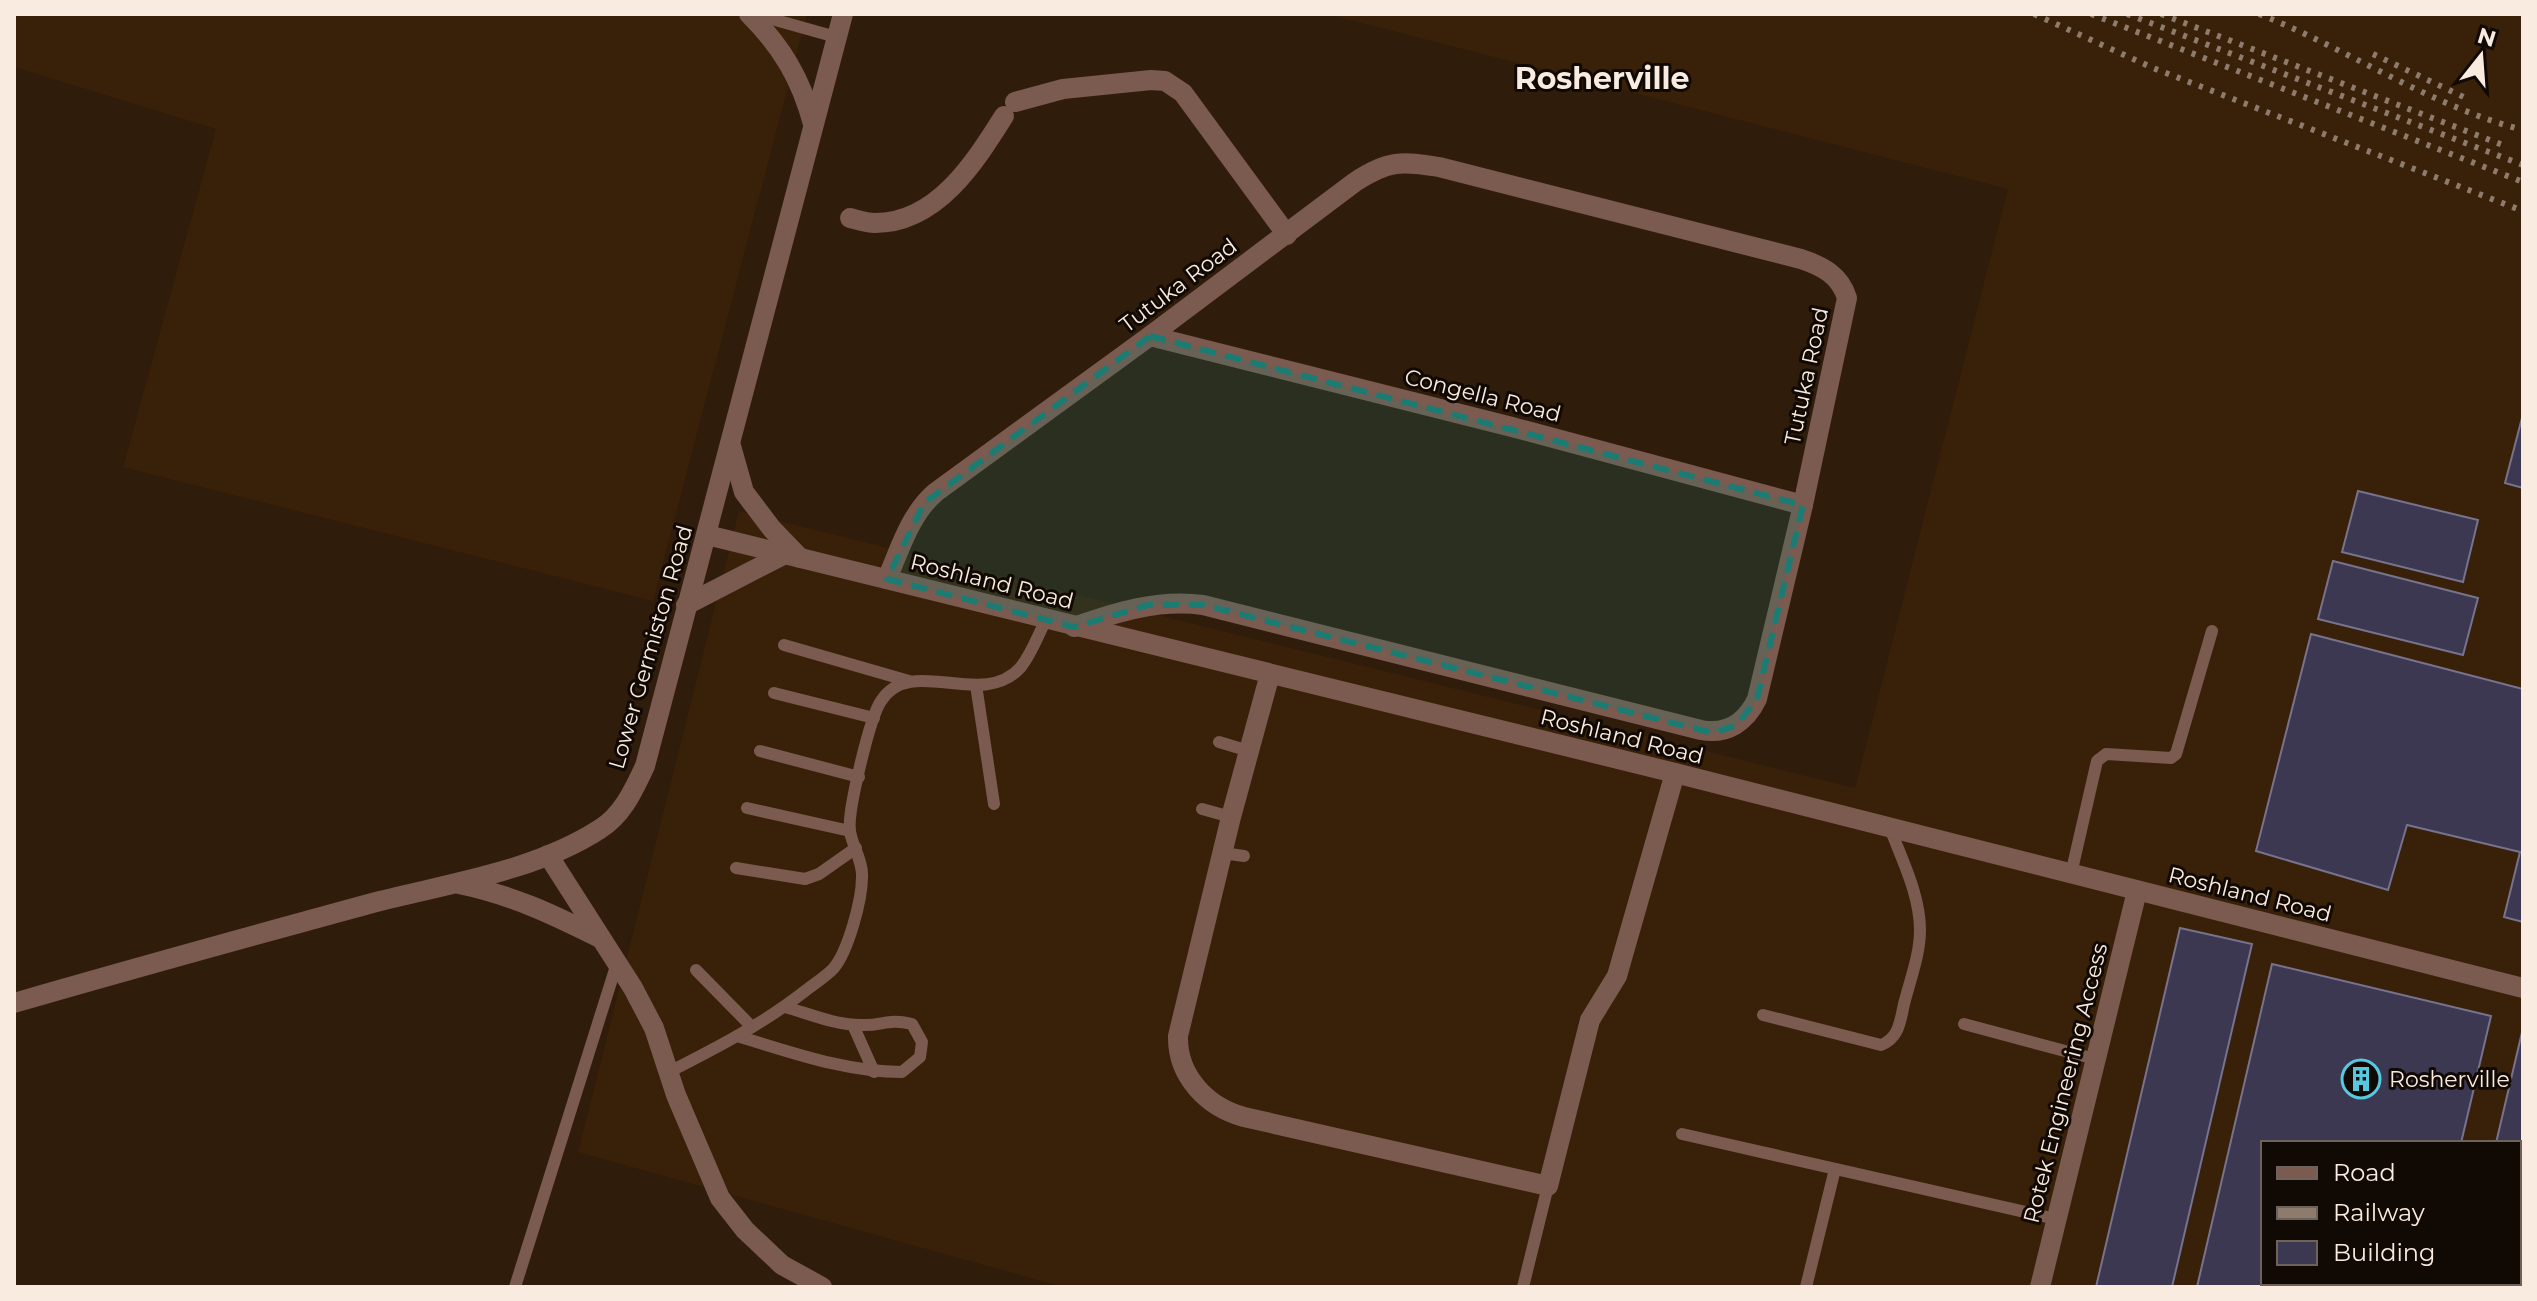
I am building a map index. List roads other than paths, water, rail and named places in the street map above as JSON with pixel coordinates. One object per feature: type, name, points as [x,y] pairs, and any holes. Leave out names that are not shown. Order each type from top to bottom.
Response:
[{"type":"street","points":[[752,14],[791,64],[805,95],[814,128]]},
{"type":"street","name":"Lower Germiston Road","points":[[14,1003],[504,870],[579,842],[617,815],[645,766],[843,14]]},
{"type":"street","points":[[850,218],[874,223],[901,219],[925,209],[946,193],[964,173],[1010,109],[1063,89],[1151,80],[1172,84],[1183,93],[1287,235]]},
{"type":"street","name":"Tutuka Road","points":[[887,579],[909,528],[924,503],[1373,170],[1388,164],[1404,161],[1439,167],[1817,264],[1842,284],[1847,298],[1757,699],[1749,715],[1737,725],[1713,733],[1203,605],[1180,602],[1148,605],[1074,627]]},
{"type":"street","name":"Congella Road","points":[[1150,336],[1512,427],[1803,505]]},
{"type":"street","points":[[686,605],[792,556],[744,492],[730,442]]},
{"type":"street","name":"Roshland Road","points":[[707,535],[1675,773],[2523,988]]},
{"type":"street","points":[[1270,674],[1222,853],[1177,1049],[1183,1065],[1205,1098],[1230,1113],[1244,1117],[1548,1186],[1590,1020],[1621,965],[1675,773]]},
{"type":"street","points":[[548,855],[617,963],[654,1028],[676,1095],[720,1198],[732,1216],[782,1265],[822,1287]]},
{"type":"street","points":[[452,882],[530,903],[600,938]]},
{"type":"street","name":"Rotek Engineering Access","points":[[2040,1287],[2137,891]]},
{"type":"lane","points":[[752,14],[836,37]]},
{"type":"lane","points":[[784,645],[909,681],[976,685],[998,682],[1018,670],[1046,620]]},
{"type":"lane","points":[[2071,874],[2097,761],[2106,754],[2171,758],[2176,754],[2212,631]]},
{"type":"lane","points":[[669,1072],[785,1007],[832,970],[842,955],[853,926],[863,876],[850,831],[852,803],[880,702],[892,687],[909,681]]},
{"type":"lane","points":[[976,685],[994,804]]},
{"type":"lane","points":[[774,693],[874,718]]},
{"type":"lane","points":[[1219,742],[1249,751]]},
{"type":"lane","points":[[760,751],[859,777]]},
{"type":"lane","points":[[747,808],[850,831]]},
{"type":"lane","points":[[1202,809],[1231,817]]},
{"type":"lane","points":[[1763,1015],[1881,1045],[1891,1041],[1898,1029],[1917,956],[1920,930],[1913,893],[1890,828]]},
{"type":"lane","points":[[736,868],[805,879],[819,874],[856,848]]},
{"type":"lane","points":[[1222,853],[1244,856]]},
{"type":"lane","points":[[515,1287],[617,963]]},
{"type":"lane","points":[[696,970],[752,1027]]},
{"type":"lane","points":[[737,1036],[874,1072],[902,1072],[920,1057],[922,1042],[912,1024],[894,1020],[864,1026],[841,1024],[785,1007]]},
{"type":"lane","points":[[1964,1024],[2095,1059]]},
{"type":"lane","points":[[853,1025],[874,1072]]},
{"type":"lane","points":[[1682,1134],[2056,1219]]},
{"type":"lane","points":[[1806,1287],[1835,1169]]},
{"type":"lane","points":[[1523,1287],[1548,1186]]},
{"type":"railway","points":[[2034,14],[2153,68],[2523,211]]},
{"type":"railway","points":[[2091,14],[2523,182]]},
{"type":"railway","points":[[2127,14],[2523,165]]},
{"type":"railway","points":[[2161,14],[2508,147]]},
{"type":"railway","points":[[2259,14],[2455,107],[2523,130]]},
{"type":"railway","points":[[2373,54],[2470,100]]},
{"type":"place","name":"Rosherville","points":[[2361,1079]]},
{"type":"district","name":"Rosherville","points":[[1602,79]]}]
